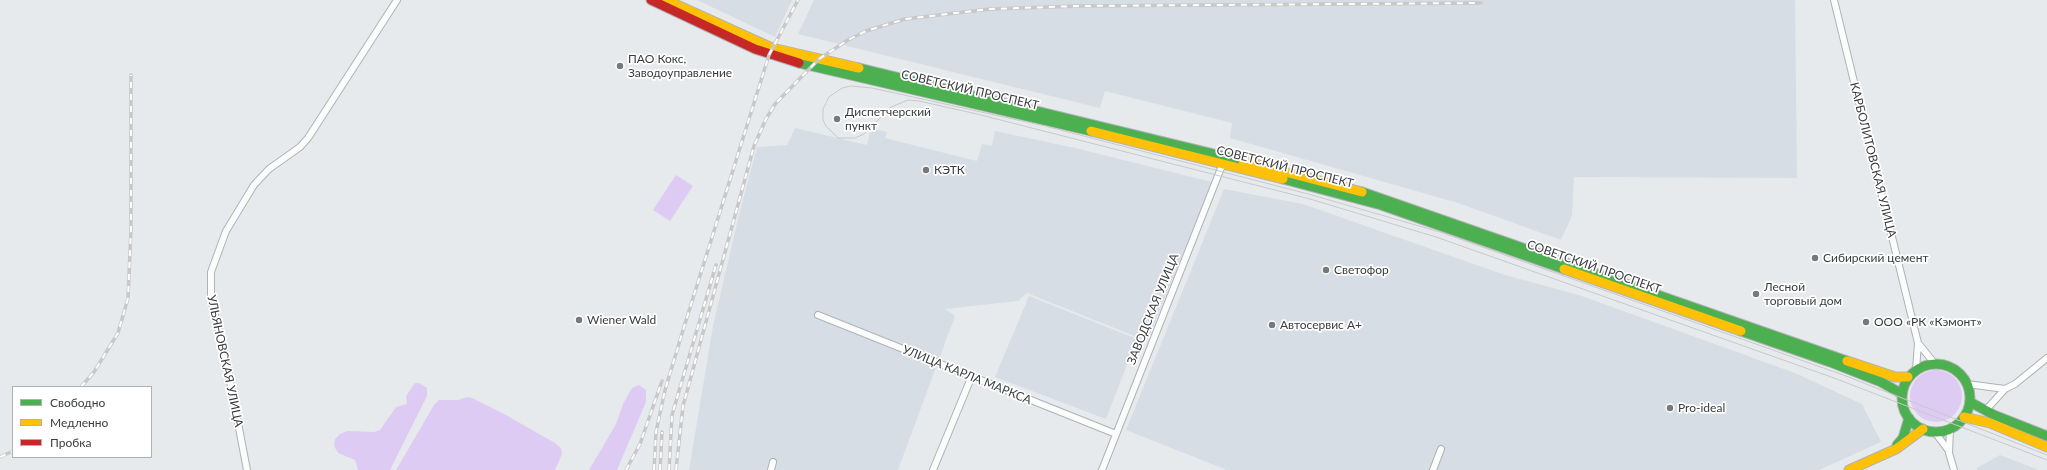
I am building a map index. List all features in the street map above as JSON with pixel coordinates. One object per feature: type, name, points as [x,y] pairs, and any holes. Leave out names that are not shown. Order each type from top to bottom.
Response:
[{"type":"main road","name":"СОВЕТСКИЙ ПРОСПЕКТ","points":[[651,0],[755,49],[788,60],[1381,197],[1791,340],[1884,374],[1895,377],[1908,377]]},
{"type":"main road","name":"СОВЕТСКИЙ ПРОСПЕКТ","points":[[666,0],[759,42],[779,49],[1224,160],[1381,205],[1823,360],[1882,382],[1902,394]]},
{"type":"main road","points":[[1935,364],[1945,365],[1954,369],[1962,376],[1967,384],[1970,402],[1964,417],[1950,429],[1934,431],[1924,429],[1909,418],[1902,404],[1902,394],[1908,377],[1916,370],[1935,364]]},
{"type":"main road","points":[[1970,402],[1985,411],[2047,436]]},
{"type":"main road","points":[[1964,417],[1990,423],[2047,446]]},
{"type":"main road","points":[[1891,452],[1903,438],[1909,418]]},
{"type":"main road","points":[[1849,470],[1891,452],[1924,429]]},
{"type":"street","name":"УЛЬЯНОВСКАЯ УЛИЦА","points":[[247,470],[226,360],[211,299],[211,272],[229,226],[254,185],[269,169],[300,147],[308,138],[397,0]]},
{"type":"street","name":"КАРБОЛИТОВСКАЯ УЛИЦА","points":[[1834,0],[1918,343]]},
{"type":"street","name":"ЗАВОДСКАЯ УЛИЦА","points":[[1102,470],[1224,160]]},
{"type":"street","name":"УЛИЦА КАРЛА МАРКСА","points":[[818,316],[971,378],[1116,434]]},
{"type":"street","points":[[1918,343],[1935,364]]},
{"type":"street","points":[[1916,370],[1918,343]]},
{"type":"street","points":[[1985,411],[2006,389],[2016,384],[2047,358]]},
{"type":"street","points":[[933,470],[971,378]]},
{"type":"street","points":[[1967,384],[2006,389]]},
{"type":"street","points":[[1949,453],[1950,429]]},
{"type":"street","points":[[1934,431],[1949,453],[1954,470]]},
{"type":"street","points":[[1432,470],[1441,450]]},
{"type":"street","points":[[770,470],[773,462]]},
{"type":"shaded area","points":[[697,0],[792,0],[775,37]]},
{"type":"shaded area","points":[[814,0],[1795,0],[1797,178],[1574,177],[1572,216],[1561,240],[1458,203],[1230,138],[1232,123],[1105,91],[1100,108],[798,34]]},
{"type":"shaded area","points":[[795,128],[867,145],[871,128],[887,132],[885,138],[977,161],[982,144],[992,146],[995,131],[1075,148],[1212,182],[1147,341],[1027,293],[1018,301],[945,309],[955,316],[898,470],[689,470],[713,326],[739,215],[757,147],[787,145]]},
{"type":"shaded area","points":[[676,175],[693,186],[670,221],[653,210]]},
{"type":"shaded area","points":[[1224,189],[1303,204],[1505,275],[1579,295],[1795,373],[1862,404],[1881,442],[1819,470],[1227,470],[1126,430]]},
{"type":"shaded area","points":[[1029,296],[1137,339],[1106,419],[995,377]]},
{"type":"shaded area","points":[[1931,370],[1941,370],[1950,374],[1958,382],[1962,391],[1962,401],[1958,410],[1950,418],[1941,422],[1931,422],[1922,418],[1914,410],[1910,401],[1910,391],[1914,382],[1922,374]]},
{"type":"shaded area","points":[[415,383],[419,383],[427,388],[427,396],[390,470],[358,470],[355,460],[338,453],[334,446],[335,439],[340,434],[347,431],[374,432],[380,430],[396,407],[407,404],[406,396]]},
{"type":"shaded area","points":[[639,385],[646,390],[646,402],[617,470],[589,470],[616,424],[623,404],[632,388]]},
{"type":"shaded area","points":[[467,397],[504,414],[555,443],[561,448],[562,454],[555,470],[396,470],[434,405],[439,400],[458,400]]},
{"type":"shaded area","points":[[2000,455],[2039,470],[1977,470],[1977,468]]},
{"type":"tram line","points":[[2047,455],[1846,376],[1440,232],[1312,195],[1045,126],[872,88],[851,86],[842,88],[829,97],[823,109],[823,120],[826,126],[838,138],[855,138],[864,134],[891,107],[908,100],[919,101],[977,114],[1310,199],[1436,237],[1834,378],[2047,460]]},
{"type":"railway","points":[[654,470],[656,432],[665,390],[684,327],[769,55],[798,0]]},
{"type":"railway","points":[[676,470],[683,406],[754,146],[766,119],[775,104],[819,59],[848,40],[866,31],[905,19],[990,9],[1079,6],[1481,3]]},
{"type":"railway","points":[[82,386],[94,372],[118,333],[128,298],[131,229],[131,75]]},
{"type":"railway","points":[[669,470],[672,415],[716,265]]},
{"type":"railway","points":[[626,470],[640,444],[662,381]]},
{"type":"railway","points":[[660,470],[662,432]]},
{"type":"railway","points":[[0,457],[12,451]]},
{"type":"traffic: fast","points":[[799,63],[1091,131]]},
{"type":"traffic: fast","points":[[859,68],[1243,161]]},
{"type":"traffic: fast","points":[[1283,179],[1381,205],[1564,269]]},
{"type":"traffic: fast","points":[[1362,192],[1847,361]]},
{"type":"traffic: fast","points":[[1741,331],[1830,362],[1881,382],[1902,394]]},
{"type":"traffic: fast","points":[[1936,364],[1949,367],[1960,374],[1967,385],[1970,398],[1967,411],[1960,422],[1949,429],[1936,432],[1923,429],[1912,422],[1905,411],[1902,398],[1905,385],[1912,374],[1923,367],[1936,364]]},
{"type":"traffic: fast","points":[[1970,402],[1994,415],[2047,436]]},
{"type":"traffic: fast","points":[[1897,445],[1903,438],[1909,418]]},
{"type":"traffic: slow","points":[[666,0],[772,48],[859,68]]},
{"type":"traffic: slow","points":[[1091,131],[1283,179]]},
{"type":"traffic: slow","points":[[1243,161],[1362,192]]},
{"type":"traffic: slow","points":[[1564,269],[1741,331]]},
{"type":"traffic: slow","points":[[1847,361],[1895,377],[1908,377]]},
{"type":"traffic: slow","points":[[1964,417],[1990,423],[2047,447]]},
{"type":"traffic: slow","points":[[1849,470],[1896,449],[1923,429]]},
{"type":"traffic: jam","points":[[651,0],[755,49],[799,63]]},
{"type":"place","name":"ПАО Кокс, Заводоуправление","points":[[620,66]]},
{"type":"place","name":"Диспетчерский пункт","points":[[837,119]]},
{"type":"place","name":"КЭТК","points":[[926,170]]},
{"type":"place","name":"Сибирский цемент","points":[[1815,258]]},
{"type":"place","name":"Светофор","points":[[1326,270]]},
{"type":"place","name":"Лесной торговый дом","points":[[1756,294]]},
{"type":"place","name":"Wiener Wald","points":[[579,320]]},
{"type":"place","name":"ООО «РК «Кэмонт»","points":[[1866,322]]},
{"type":"place","name":"Автосервис А+","points":[[1272,325]]},
{"type":"place","name":"Pro-ideal","points":[[1670,408]]}]
